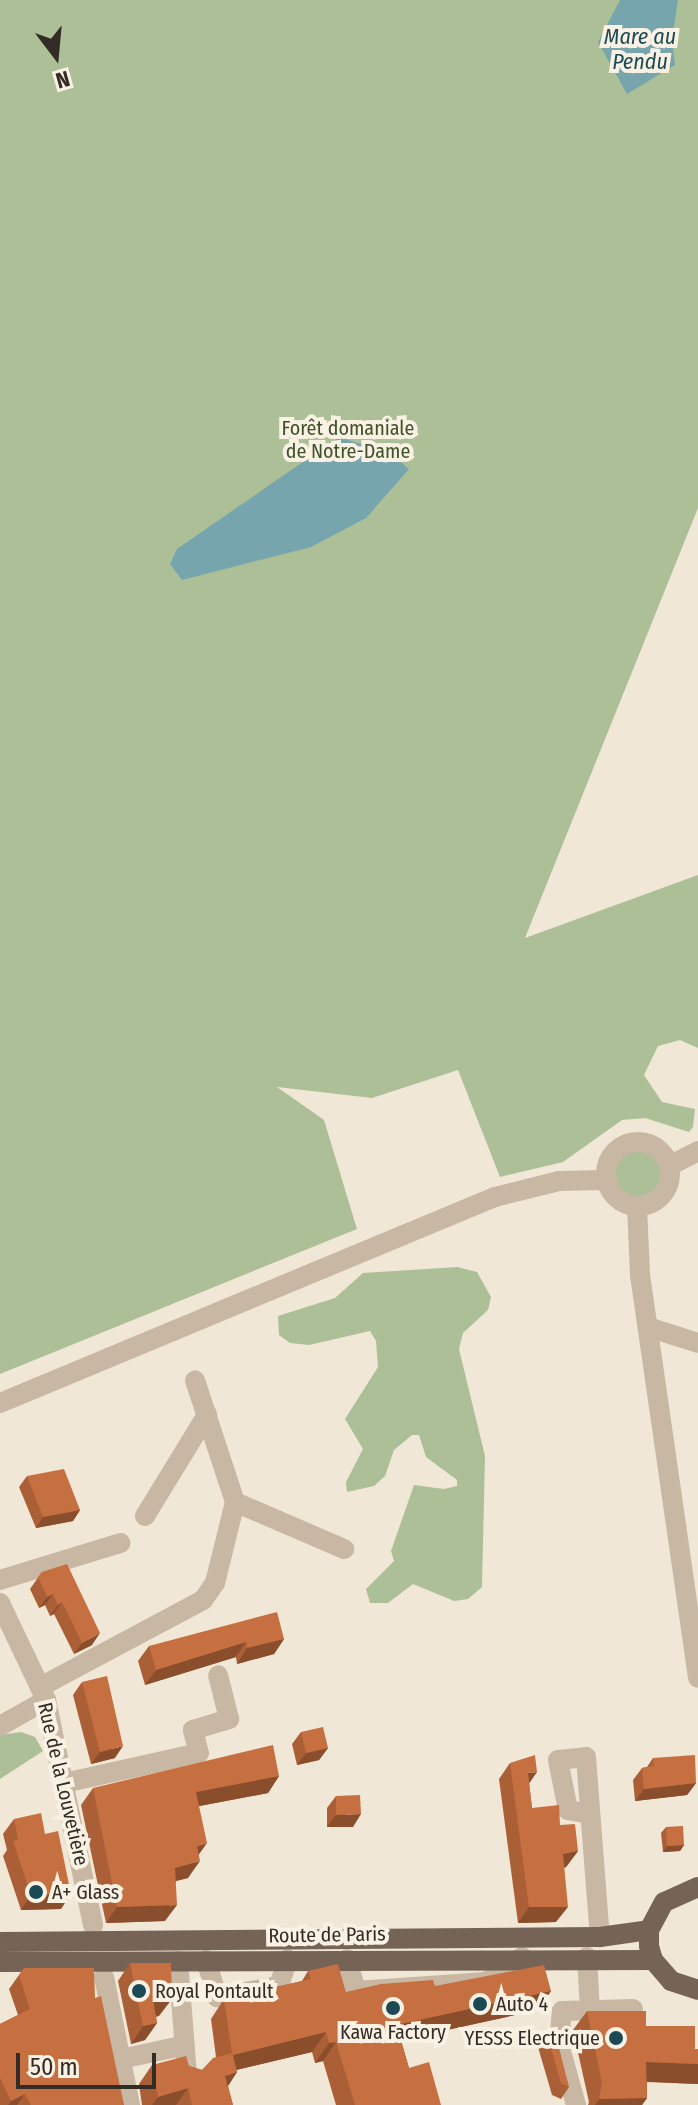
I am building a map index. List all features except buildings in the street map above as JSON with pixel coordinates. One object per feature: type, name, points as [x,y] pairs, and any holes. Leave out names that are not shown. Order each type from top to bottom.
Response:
[{"type":"main road","points":[[698,1887],[664,1902],[649,1930],[653,1960],[671,1981],[698,1990]]},
{"type":"main road","name":"Route de Paris","points":[[0,1942],[600,1937],[649,1930]]},
{"type":"main road","name":"Route de Paris","points":[[0,1962],[522,1957],[653,1960]]},
{"type":"street","points":[[626,1144],[657,1148],[669,1166],[663,1194],[637,1206],[614,1195],[606,1180],[610,1158],[626,1144]]},
{"type":"street","points":[[669,1166],[698,1148]]},
{"type":"street","points":[[0,1403],[472,1205],[530,1187],[606,1180]]},
{"type":"street","points":[[637,1206],[648,1327],[698,1678]]},
{"type":"street","points":[[648,1327],[698,1343]]},
{"type":"street","points":[[0,1726],[43,1693],[203,1600],[215,1583],[235,1502],[195,1380]]},
{"type":"street","points":[[145,1516],[207,1415]]},
{"type":"street","points":[[235,1502],[344,1549]]},
{"type":"street","points":[[0,1580],[120,1543]]},
{"type":"street","name":"Rue de la Louvetière","points":[[0,1603],[43,1693],[93,1925]]},
{"type":"street","points":[[64,1783],[199,1753],[193,1730],[229,1719],[219,1675]]},
{"type":"street","points":[[590,1814],[600,1937]]},
{"type":"street","points":[[347,1959],[356,1991],[486,1982],[522,1957]]},
{"type":"street","points":[[587,1957],[590,2010]]},
{"type":"street","points":[[206,1960],[217,1997],[279,1986],[288,1959]]},
{"type":"street","points":[[178,1961],[181,2046],[187,2076]]},
{"type":"street","points":[[104,1977],[130,2105]]},
{"type":"street","points":[[576,2105],[559,2044],[562,2011],[633,2009]]},
{"type":"street","points":[[121,2059],[181,2046]]},
{"type":"green space","name":"Forêt domaniale de Notre-Dame","points":[[0,0],[698,0],[698,508],[525,938],[698,875],[698,1048],[680,1040],[658,1046],[644,1075],[662,1102],[695,1109],[693,1127],[689,1132],[645,1118],[622,1120],[563,1162],[500,1177],[458,1070],[372,1098],[277,1087],[324,1120],[357,1229],[0,1374]]},
{"type":"green space","points":[[638,1150],[656,1157],[663,1175],[656,1193],[638,1200],[620,1193],[613,1175],[620,1157]]},
{"type":"green space","points":[[457,1267],[477,1272],[491,1297],[488,1310],[463,1333],[459,1349],[485,1456],[482,1587],[468,1599],[454,1601],[413,1584],[388,1603],[370,1603],[366,1589],[394,1561],[391,1551],[414,1485],[444,1489],[457,1486],[457,1480],[426,1457],[419,1435],[412,1435],[394,1450],[385,1476],[374,1486],[347,1492],[346,1482],[363,1449],[345,1419],[378,1367],[376,1341],[370,1331],[309,1345],[290,1343],[279,1335],[278,1316],[335,1298],[363,1273]]},
{"type":"green space","points":[[21,1732],[35,1737],[43,1751],[0,1779],[0,1735]]},
{"type":"water","name":"Mare au Pendu","points":[[620,0],[678,0],[672,39],[675,65],[627,94],[598,42]]},
{"type":"water","points":[[339,437],[391,454],[409,469],[366,518],[311,547],[182,580],[170,564],[177,549]]},
{"type":"place","name":"A+ Glass","points":[[36,1892]]},
{"type":"place","name":"Royal Pontault","points":[[139,1991]]},
{"type":"place","name":"Auto 4","points":[[480,2004]]},
{"type":"place","name":"Kawa Factory","points":[[393,2008]]},
{"type":"place","name":"YESSS Electrique","points":[[616,2038]]}]
